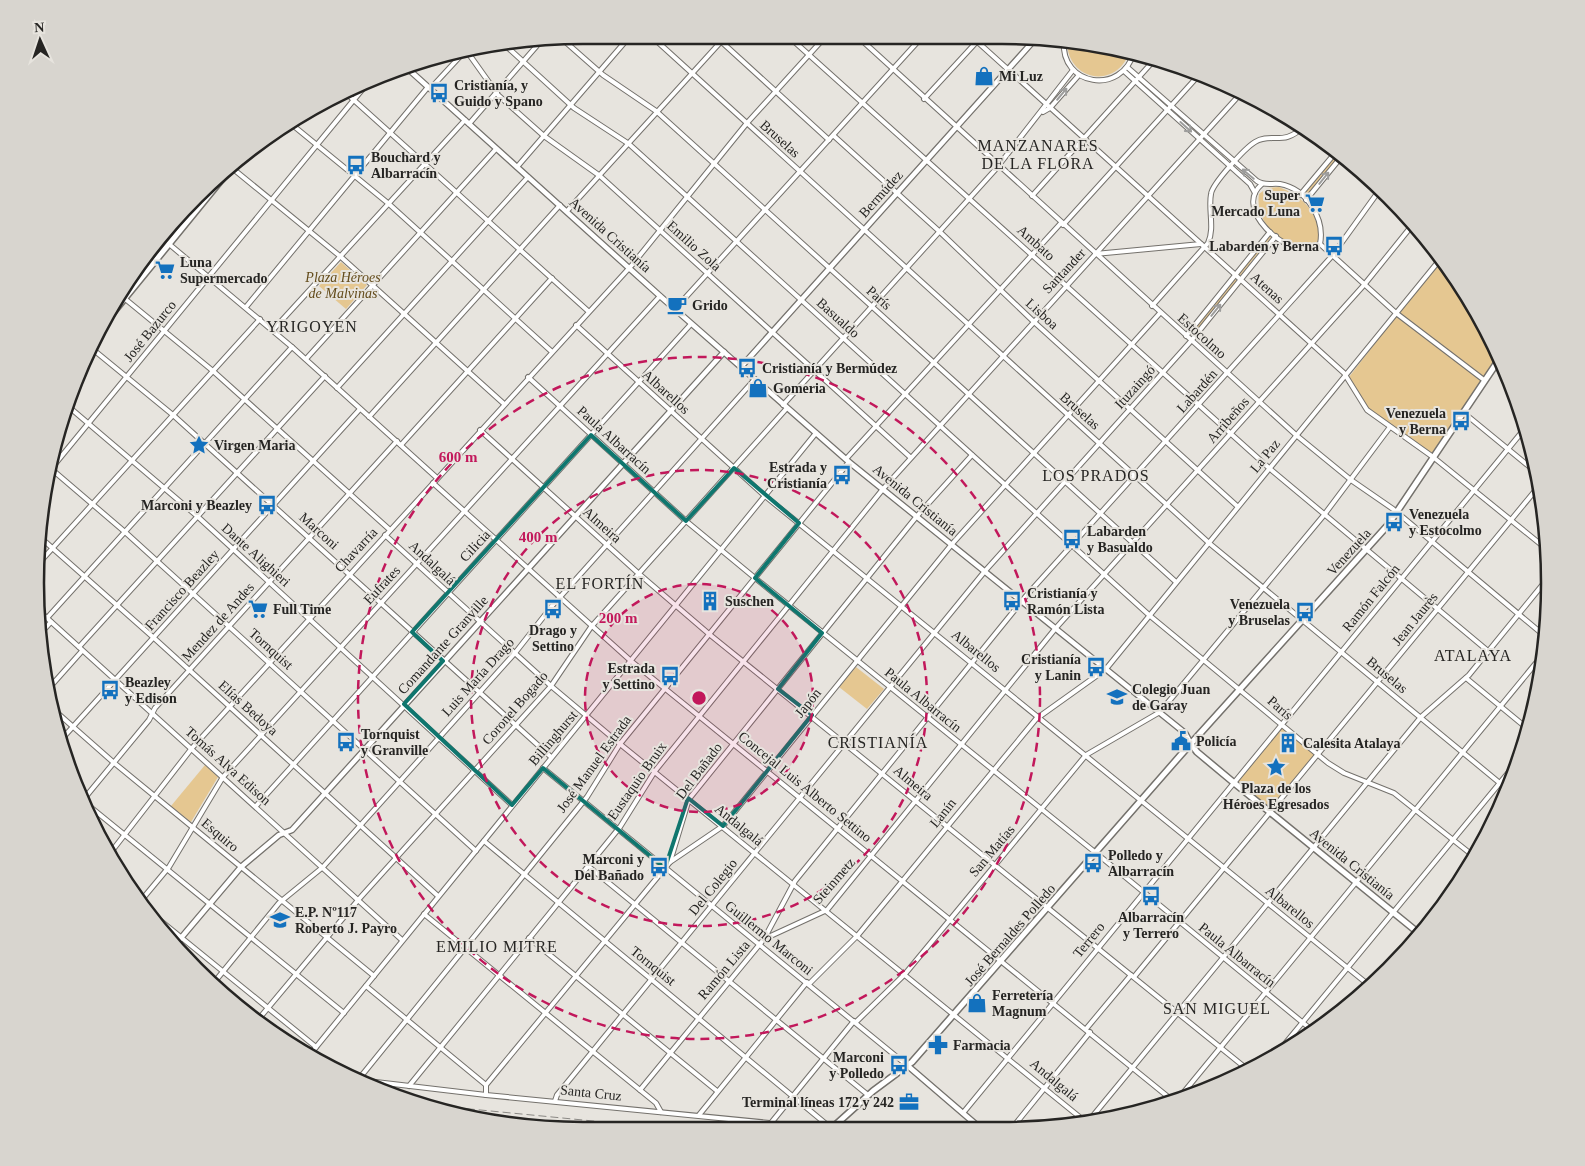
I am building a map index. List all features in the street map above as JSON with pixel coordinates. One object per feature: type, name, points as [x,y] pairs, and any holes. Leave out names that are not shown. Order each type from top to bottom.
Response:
[{"type":"main road","points":[[130,290],[207,197]]},
{"type":"main road","name":"Venezuela","points":[[1191,744],[1366,550],[1397,512],[1495,365]]},
{"type":"main road","name":"Avenida Cristianía","points":[[1191,744],[1197,752],[1233,782],[1415,930]]},
{"type":"main road","name":"José Bernaldes Polledo","points":[[839,1122],[868,1095],[908,1066],[1191,744]]},
{"type":"street","name":"París","points":[[568,44],[599,72],[658,113],[1176,582]]},
{"type":"street","points":[[518,167],[623,44]]},
{"type":"street","name":"Bruselas","points":[[660,44],[1209,543],[1500,783]]},
{"type":"street","points":[[567,211],[719,44]]},
{"type":"street","points":[[723,44],[829,140]]},
{"type":"street","name":"Ambato","points":[[797,44],[1269,468]]},
{"type":"street","name":"Chavarría","points":[[114,849],[192,748],[628,267],[746,123],[818,44]]},
{"type":"street","name":"Estocolmo","points":[[865,44],[1296,435],[1352,480],[1397,512],[1539,631]]},
{"type":"street","points":[[675,309],[916,44]]},
{"type":"street","points":[[924,99],[974,44]]},
{"type":"street","name":"Atenas","points":[[980,44],[1345,375],[1362,405],[1433,457],[1540,544]]},
{"type":"street","name":"Bermúdez","points":[[741,367],[1030,45]]},
{"type":"street","points":[[469,124],[536,46]]},
{"type":"street","points":[[1064,47],[1065,56],[1074,70],[1079,75],[1089,79],[1105,80],[1124,71],[1131,59]]},
{"type":"street","name":"Basualdo","points":[[509,49],[571,105],[629,144],[1149,615]]},
{"type":"street","name":"Emilio Zola","points":[[470,56],[496,93],[544,136],[600,176],[910,457]]},
{"type":"street","points":[[246,307],[390,132],[458,59]]},
{"type":"street","points":[[1032,196],[1150,64]]},
{"type":"street","points":[[1127,67],[1235,163],[1262,184],[1283,185],[1306,200],[1316,211],[1321,224],[1320,244],[1396,313],[1484,380]]},
{"type":"street","points":[[1043,112],[1046,104],[1074,70]]},
{"type":"street","points":[[1124,71],[1250,184],[1255,192],[1256,214],[1270,232],[1299,248],[1320,244]]},
{"type":"street","name":"Avenida Cristianía","points":[[411,72],[691,324],[848,461],[1185,732],[1191,744]]},
{"type":"street","points":[[1043,112],[1050,108],[1079,75]]},
{"type":"street","name":"José Manuel Estrada","points":[[362,1075],[583,801],[620,744],[876,426],[967,324],[1116,167],[1195,80]]},
{"type":"street","name":"José Bazurco","points":[[59,458],[360,92]]},
{"type":"street","points":[[350,96],[588,311]]},
{"type":"street","name":"Santander","points":[[883,489],[1237,97]]},
{"type":"street","name":"Coronel Bogado","points":[[262,1016],[358,899],[551,686],[591,626],[734,468],[814,370],[970,199],[1043,112]]},
{"type":"street","points":[[273,330],[465,120]]},
{"type":"street","points":[[295,127],[389,204],[551,351]]},
{"type":"street","points":[[1152,306],[1210,235],[1211,192],[1214,184],[1256,142],[1288,137],[1296,131]]},
{"type":"street","name":"Lisboa","points":[[834,136],[940,232],[1033,322],[1237,506]]},
{"type":"street","points":[[306,359],[496,149]]},
{"type":"street","points":[[1300,195],[1332,157]]},
{"type":"street","points":[[1306,200],[1338,161]]},
{"type":"street","points":[[235,171],[341,257],[503,403]]},
{"type":"street","points":[[337,388],[528,177]]},
{"type":"street","points":[[1255,192],[1262,184]]},
{"type":"street","name":"Labardén","points":[[1022,602],[1332,256],[1376,195]]},
{"type":"street","points":[[369,417],[560,205]]},
{"type":"street","name":"Arribeños","points":[[1055,629],[1364,285],[1409,229]]},
{"type":"street","points":[[1186,336],[1270,232]]},
{"type":"street","name":"Ituzaingó","points":[[985,571],[1191,341],[1276,236]]},
{"type":"street","points":[[170,244],[273,330],[437,478]]},
{"type":"street","points":[[1103,245],[1108,251]]},
{"type":"street","points":[[1095,254],[1108,251],[1202,246]]},
{"type":"street","name":"La Paz","points":[[1106,669],[1436,264]]},
{"type":"street","name":"Mendez de Andes","points":[[88,795],[149,720],[152,713],[228,626],[350,493],[467,372],[552,278]]},
{"type":"street","name":"Eufrates","points":[[145,897],[167,869],[223,777],[660,296]]},
{"type":"street","points":[[125,299],[246,399],[390,530]]},
{"type":"street","name":"Japón","points":[[670,862],[723,826],[952,544],[1160,313]]},
{"type":"street","points":[[45,557],[260,319]]},
{"type":"street","name":"Cilicia","points":[[256,806],[691,324]]},
{"type":"street","name":"Albarellos","points":[[576,325],[765,496],[1142,799],[1365,982]]},
{"type":"street","points":[[47,618],[292,347]]},
{"type":"street","name":"Marconi","points":[[96,352],[173,415],[551,758]]},
{"type":"street","name":"Comandante Granville","points":[[181,938],[240,867],[278,835],[292,830],[443,660],[724,352]]},
{"type":"street","points":[[53,683],[117,604],[324,376]]},
{"type":"street","name":"Paula Albarracín","points":[[528,377],[654,492],[788,606],[1096,853],[1308,1027]]},
{"type":"street","name":"Luis María Drago","points":[[217,979],[282,900],[323,867],[515,654],[607,544],[755,379]]},
{"type":"street","name":"Francisco Beazley","points":[[66,735],[360,409]]},
{"type":"street","name":"Dante Alighieri","points":[[72,410],[133,459],[197,516],[341,646],[512,805]]},
{"type":"street","points":[[1464,413],[1528,466]]},
{"type":"street","name":"San Matías","points":[[772,1122],[855,1022],[905,974],[1086,755],[1160,712],[1324,515],[1390,427]]},
{"type":"street","name":"Almeira","points":[[480,430],[638,574],[709,634],[1049,907],[1243,1066]]},
{"type":"street","name":"Billinghurst","points":[[313,1050],[816,433]]},
{"type":"street","name":"Ramón Falcón","points":[[1233,782],[1520,434]]},
{"type":"street","name":"Del Bañado","points":[[486,1085],[670,862],[689,799],[916,516],[972,455]]},
{"type":"street","points":[[1269,468],[1488,651]]},
{"type":"street","name":"Tornquist","points":[[55,472],[270,662],[476,851]]},
{"type":"street","name":"Concejal Luis Alberto Settino","points":[[433,483],[631,661],[1002,960],[1167,1096]]},
{"type":"street","name":"Eustaquio Bruix","points":[[409,1086],[618,829],[654,771],[883,489]]},
{"type":"street","name":"Jean Jaurès","points":[[1086,1029],[1180,922],[1534,493]]},
{"type":"street","name":"Andalgalá","points":[[385,535],[515,654],[620,744],[794,883],[1079,1117]]},
{"type":"street","name":"Elías Bedoya","points":[[46,541],[438,896]]},
{"type":"street","name":"Del Colegio","points":[[555,1101],[557,1095],[985,571]]},
{"type":"street","points":[[1094,1114],[1420,718],[1466,678],[1541,587]]},
{"type":"street","name":"Ramón Lista","points":[[640,1090],[764,939],[794,883],[1022,602]]},
{"type":"street","name":"París","points":[[1149,615],[1317,754],[1344,773],[1394,792],[1469,852]]},
{"type":"street","name":"Tomás Alva Edison","points":[[47,618],[402,940]]},
{"type":"street","points":[[46,628],[51,622]]},
{"type":"street","name":"Steinmetz","points":[[764,939],[827,910],[1055,629]]},
{"type":"street","points":[[1186,1090],[1535,664]]},
{"type":"street","name":"Lanín","points":[[699,1115],[776,1019],[808,983],[858,935],[1038,717],[1106,669]]},
{"type":"street","points":[[1466,678],[1523,724]]},
{"type":"street","name":"Esquiro","points":[[60,716],[113,762],[374,976]]},
{"type":"street","name":"Guillermo Marconi","points":[[543,768],[808,983],[973,1122]]},
{"type":"street","points":[[1288,1040],[1505,777]]},
{"type":"street","name":"Terrero","points":[[963,1113],[1233,782]]},
{"type":"street","points":[[94,810],[344,1013]]},
{"type":"street","name":"Tornquist","points":[[484,841],[824,1122]]},
{"type":"street","points":[[588,866],[868,1095]]},
{"type":"street","points":[[424,914],[594,1051],[658,1106],[661,1112]]},
{"type":"street","points":[[169,928],[316,1047]]},
{"type":"street","points":[[529,938],[717,1091]]},
{"type":"street","points":[[366,986],[486,1085],[486,1095]]},
{"type":"street","points":[[1017,1122],[1090,1032]]},
{"type":"street","name":"Santa Cruz","points":[[381,1083],[762,1122]]},
{"type":"highlighted area","points":[[591,435],[686,521],[734,468],[799,523],[755,578],[822,633],[778,689],[812,715],[723,826],[688,798],[665,868],[543,768],[512,805],[404,704],[443,661],[412,632]]},
{"type":"green space","points":[[1068,48],[1126,58],[1115,72],[1104,76],[1094,76],[1084,72],[1075,65],[1069,55]]},
{"type":"green space","points":[[1333,158],[1337,160],[1305,198],[1302,195]]},
{"type":"green space","points":[[1279,187],[1299,198],[1309,208],[1318,229],[1319,239],[1316,244],[1294,244],[1274,233],[1267,225],[1259,205],[1259,194],[1267,188]]},
{"type":"green space","points":[[1270,235],[1272,236],[1239,277],[1237,276]]},
{"type":"green space","name":"Plaza Héroes de Malvinas","points":[[341,262],[367,285],[346,309],[319,286]]},
{"type":"green space","points":[[1438,266],[1469,313],[1494,363],[1484,377],[1401,314],[1401,311]]},
{"type":"green space","points":[[1235,279],[1237,281],[1193,335],[1192,333]]},
{"type":"green space","points":[[1396,316],[1482,381],[1432,453],[1367,407],[1349,377]]},
{"type":"green space","points":[[856,667],[884,689],[867,709],[839,687]]},
{"type":"green space","points":[[1279,726],[1315,754],[1270,810],[1235,781]]},
{"type":"green space","points":[[205,765],[218,777],[191,822],[171,806]]},
{"type":"railway","points":[[461,1108],[603,1122]]},
{"type":"place","name":"Mi Luz","points":[[984,76]]},
{"type":"place","name":"Cristianía, y Guido y Spano","points":[[439,93]]},
{"type":"place","name":"Bouchard y Albarracín","points":[[356,165]]},
{"type":"place","name":"Super Mercado Luna","points":[[1315,203]]},
{"type":"place","name":"Labarden y Berna","points":[[1334,246]]},
{"type":"place","name":"Luna Supermercado","points":[[165,270]]},
{"type":"place","name":"Grido","points":[[677,305]]},
{"type":"place","name":"Cristianía y Bermúdez","points":[[747,368]]},
{"type":"place","name":"Gomeria","points":[[758,388]]},
{"type":"place","name":"Venezuela y Berna","points":[[1461,421]]},
{"type":"place","name":"Virgen Maria","points":[[199,445]]},
{"type":"place","name":"Estrada y Cristianía","points":[[842,475]]},
{"type":"place","name":"Marconi y Beazley","points":[[267,505]]},
{"type":"place","name":"Venezuela y Estocolmo","points":[[1394,522]]},
{"type":"place","name":"Labarden y Basualdo","points":[[1072,539]]},
{"type":"place","name":"Suschen","points":[[710,601]]},
{"type":"place","name":"Cristianía y Ramón Lista","points":[[1012,601]]},
{"type":"place","name":"Full Time","points":[[258,609]]},
{"type":"place","name":"Drago y Settino","points":[[553,609]]},
{"type":"place","name":"Venezuela y Bruselas","points":[[1305,612]]},
{"type":"place","name":"Cristianía y Lanin","points":[[1096,667]]},
{"type":"place","name":"Estrada y Settino","points":[[670,676]]},
{"type":"place","name":"Beazley y Edison","points":[[110,690]]},
{"type":"place","name":"Colegio Juan de Garay","points":[[1117,697]]},
{"type":"place","name":"Policía","points":[[1181,741]]},
{"type":"place","name":"Tornquist y Granville","points":[[346,742]]},
{"type":"place","name":"Calesita Atalaya","points":[[1288,743]]},
{"type":"place","name":"Plaza de los Héroes Egresados","points":[[1276,767]]},
{"type":"place","name":"Polledo y Albarracín","points":[[1093,863]]},
{"type":"place","name":"Marconi y Del Bañado","points":[[659,867]]},
{"type":"place","name":"Albarracín y Terrero","points":[[1151,896]]},
{"type":"place","name":"E.P. Nº117 Roberto J. Payro","points":[[280,920]]},
{"type":"place","name":"Ferretería Magnum","points":[[977,1003]]},
{"type":"place","name":"Farmacia","points":[[938,1045]]},
{"type":"place","name":"Marconi y Polledo","points":[[899,1065]]},
{"type":"place","name":"Terminal líneas 172 y 242","points":[[909,1102]]},
{"type":"district","name":"MANZANARES DE LA FLORA","points":[[1038,154]]},
{"type":"district","name":"YRIGOYEN","points":[[312,326]]},
{"type":"district","name":"LOS PRADOS","points":[[1096,475]]},
{"type":"district","name":"EL FORTÍN","points":[[600,583]]},
{"type":"district","name":"ATALAYA","points":[[1473,655]]},
{"type":"district","name":"CRISTIANÍA","points":[[878,742]]},
{"type":"district","name":"EMILIO MITRE","points":[[497,946]]},
{"type":"district","name":"SAN MIGUEL","points":[[1217,1008]]}]
